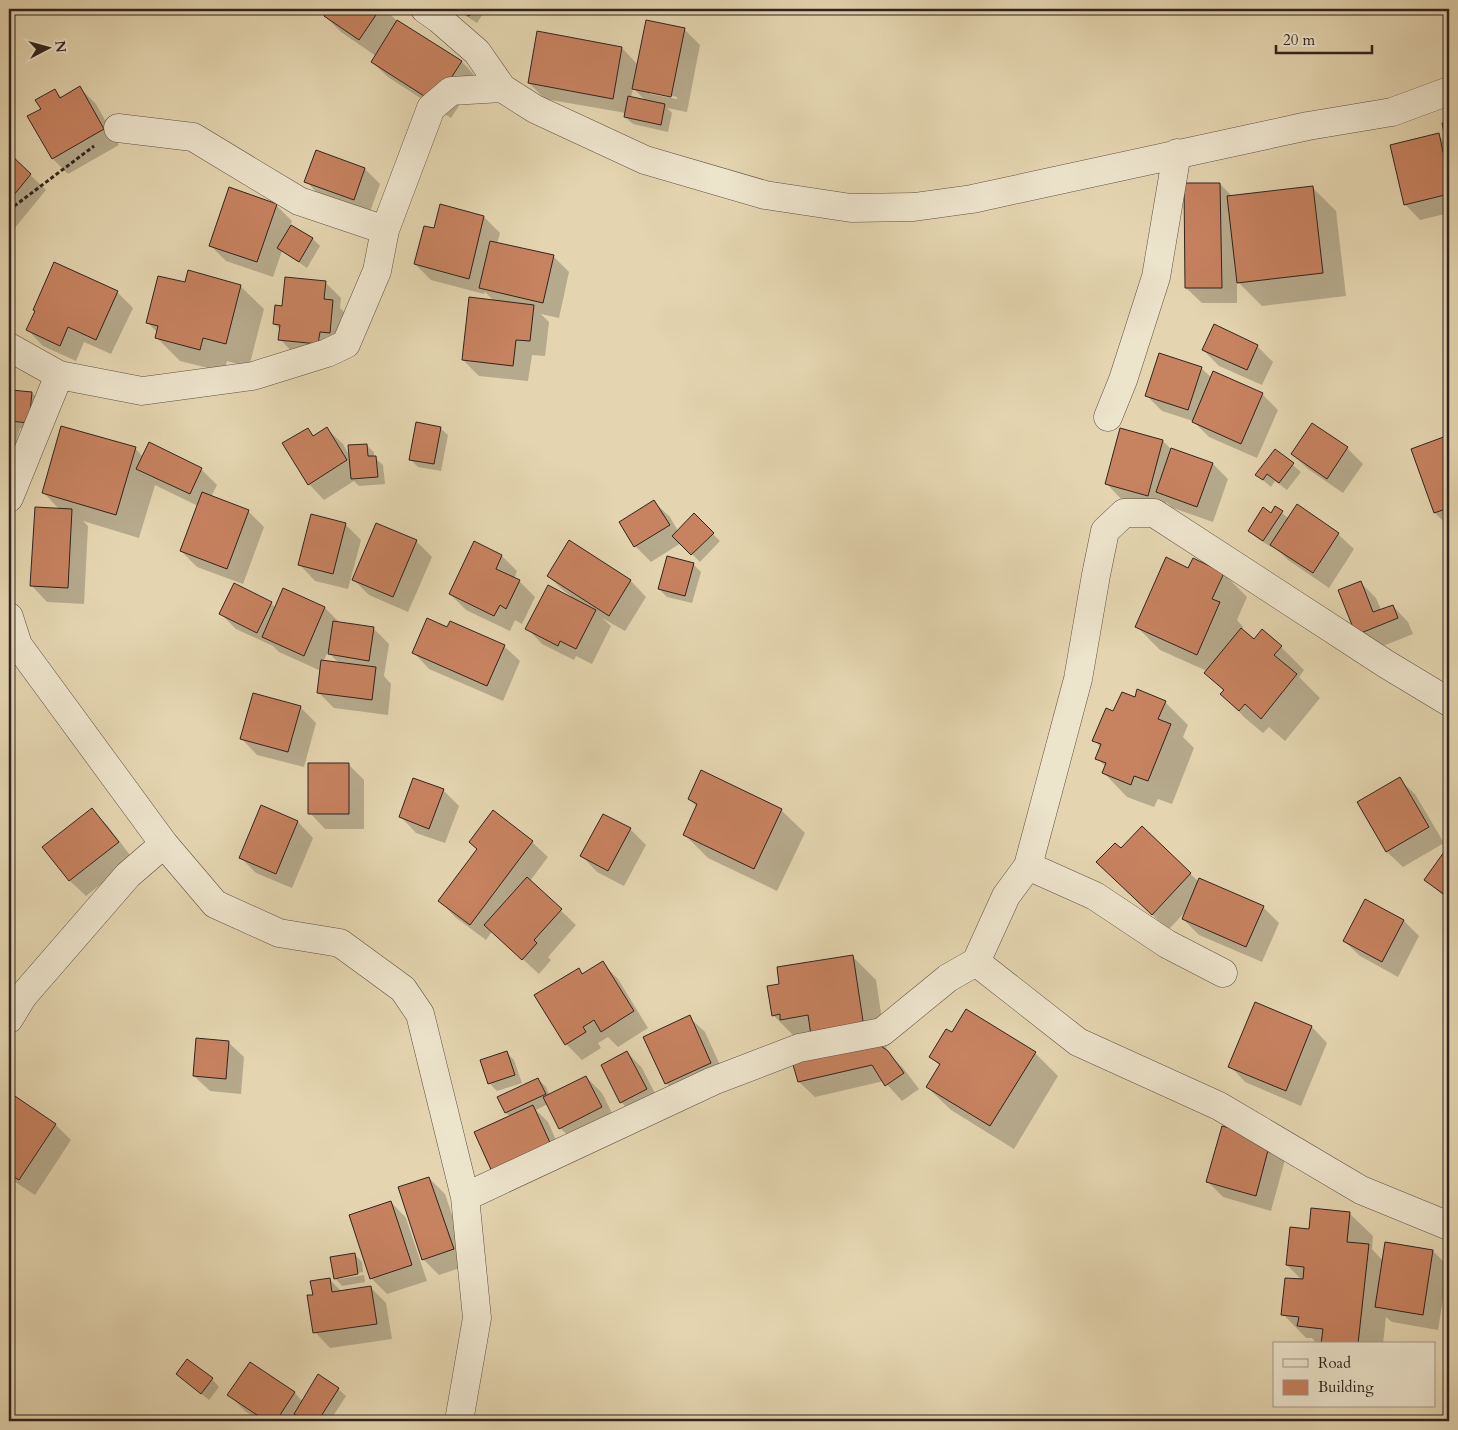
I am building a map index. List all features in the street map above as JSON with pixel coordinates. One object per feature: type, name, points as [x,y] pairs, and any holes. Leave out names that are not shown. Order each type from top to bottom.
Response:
[{"type":"street","points":[[424,9],[439,18],[477,52],[502,88],[535,109],[645,160],[765,195],[851,208],[914,207],[972,199],[1308,126],[1392,112],[1449,91]]},
{"type":"street","points":[[9,347],[59,375],[142,391],[253,376],[327,353],[346,344],[377,272],[385,230],[431,108],[452,92],[502,88]]},
{"type":"street","points":[[118,128],[193,138],[299,201],[385,230]]},
{"type":"street","points":[[1108,417],[1123,380],[1156,277],[1178,153]]},
{"type":"street","points":[[9,498],[59,375]]},
{"type":"street","points":[[465,1197],[713,1081],[799,1048],[882,1032],[948,978],[976,962],[1006,896],[1028,866],[1078,679],[1105,531],[1124,513],[1154,512],[1386,664],[1449,702]]},
{"type":"street","points":[[9,617],[18,645],[164,844],[214,904],[279,932],[340,943],[403,989],[420,1014],[465,1197],[477,1318],[460,1421]]},
{"type":"street","points":[[9,1019],[24,996],[128,875],[164,844]]},
{"type":"street","points":[[1028,866],[1095,896],[1167,944],[1223,973]]},
{"type":"street","points":[[976,962],[1078,1042],[1219,1106],[1361,1190],[1449,1226]]},
{"type":"path","points":[[9,210],[118,128]]},
{"type":"building","points":[[329,9],[380,9],[359,40],[324,16]]},
{"type":"building","points":[[457,9],[474,9],[469,16]]},
{"type":"building","points":[[397,20],[462,61],[435,103],[371,62]]},
{"type":"building","points":[[646,20],[685,28],[671,97],[632,89]]},
{"type":"building","points":[[537,31],[622,47],[613,99],[528,83]]},
{"type":"building","points":[[80,86],[104,129],[52,159],[27,116],[41,109],[35,100],[55,89],[60,98]]},
{"type":"building","points":[[628,96],[665,104],[661,125],[624,117]]},
{"type":"building","points":[[1449,122],[1449,159],[1442,123]]},
{"type":"building","points":[[1439,133],[1449,180],[1449,194],[1404,205],[1390,145]]},
{"type":"building","points":[[316,150],[365,168],[354,200],[304,182]]},
{"type":"building","points":[[9,153],[31,174],[9,201]]},
{"type":"building","points":[[1184,183],[1220,183],[1222,288],[1185,288]]},
{"type":"building","points":[[1313,186],[1323,273],[1237,283],[1227,196]]},
{"type":"building","points":[[229,187],[277,204],[257,262],[209,246]]},
{"type":"building","points":[[440,204],[484,216],[469,279],[414,264],[424,226],[434,228]]},
{"type":"building","points":[[291,225],[313,238],[299,262],[277,248]]},
{"type":"building","points":[[490,241],[554,255],[543,303],[479,288]]},
{"type":"building","points":[[54,262],[118,291],[96,340],[68,327],[60,346],[26,330]]},
{"type":"building","points":[[188,270],[241,285],[226,344],[203,338],[200,350],[155,338],[158,326],[146,323],[158,276],[185,282]]},
{"type":"building","points":[[285,277],[326,281],[324,299],[333,300],[330,333],[320,332],[318,344],[278,340],[280,325],[273,324],[275,305],[282,306]]},
{"type":"building","points":[[469,297],[534,305],[530,341],[516,340],[513,366],[462,360]]},
{"type":"building","points":[[1214,324],[1258,345],[1247,370],[1202,350]]},
{"type":"building","points":[[1159,353],[1202,367],[1188,410],[1145,396]]},
{"type":"building","points":[[1213,371],[1263,393],[1241,444],[1192,422]]},
{"type":"building","points":[[11,390],[32,392],[29,423],[9,421]]},
{"type":"building","points":[[416,422],[441,427],[434,464],[409,460]]},
{"type":"building","points":[[1312,423],[1348,447],[1327,479],[1291,454]]},
{"type":"building","points":[[61,426],[136,447],[116,515],[42,493]]},
{"type":"building","points":[[327,427],[347,460],[308,485],[282,443],[308,428],[313,436]]},
{"type":"building","points":[[1120,428],[1163,440],[1148,496],[1105,484]]},
{"type":"building","points":[[1449,435],[1449,508],[1434,513],[1411,449]]},
{"type":"building","points":[[149,442],[202,468],[190,494],[136,469]]},
{"type":"building","points":[[367,444],[368,456],[376,456],[378,477],[351,479],[348,445]]},
{"type":"building","points":[[1171,448],[1213,463],[1197,507],[1156,492]]},
{"type":"building","points":[[1275,449],[1294,463],[1279,483],[1267,474],[1263,480],[1255,475]]},
{"type":"building","points":[[202,492],[249,510],[227,569],[180,551]]},
{"type":"building","points":[[654,500],[670,525],[634,547],[619,522]]},
{"type":"building","points":[[1297,504],[1339,533],[1313,573],[1270,545]]},
{"type":"building","points":[[1275,506],[1283,511],[1263,541],[1248,531],[1263,507],[1271,513]]},
{"type":"building","points":[[35,507],[72,509],[68,588],[30,586]]},
{"type":"building","points":[[694,513],[714,533],[691,555],[672,536]]},
{"type":"building","points":[[311,514],[346,523],[333,574],[298,565]]},
{"type":"building","points":[[376,523],[417,540],[393,597],[352,580]]},
{"type":"building","points":[[569,540],[631,580],[609,616],[547,576]]},
{"type":"building","points":[[474,541],[502,555],[496,569],[520,580],[506,609],[500,605],[494,616],[449,594]]},
{"type":"building","points":[[667,556],[694,563],[685,596],[658,589]]},
{"type":"building","points":[[1166,557],[1188,568],[1193,558],[1224,573],[1212,599],[1220,602],[1197,655],[1135,627]]},
{"type":"building","points":[[1361,581],[1373,612],[1393,605],[1398,618],[1356,635],[1338,590]]},
{"type":"building","points":[[234,583],[272,602],[257,633],[219,614]]},
{"type":"building","points":[[548,585],[596,610],[576,649],[560,641],[558,646],[525,629]]},
{"type":"building","points":[[283,588],[325,607],[304,656],[262,637]]},
{"type":"building","points":[[427,618],[447,627],[450,621],[505,645],[487,686],[412,653]]},
{"type":"building","points":[[333,621],[374,627],[369,661],[328,654]]},
{"type":"building","points":[[1241,628],[1254,639],[1262,629],[1282,646],[1274,655],[1297,674],[1261,719],[1245,704],[1239,711],[1220,694],[1224,690],[1204,673]]},
{"type":"building","points":[[321,660],[376,667],[372,700],[317,693]]},
{"type":"building","points":[[1137,689],[1166,701],[1158,719],[1171,724],[1148,781],[1134,776],[1131,785],[1102,773],[1106,763],[1095,759],[1101,744],[1092,741],[1106,708],[1113,711],[1122,692],[1135,697]]},
{"type":"building","points":[[253,693],[301,706],[288,752],[240,739]]},
{"type":"building","points":[[308,763],[349,763],[349,814],[308,814]]},
{"type":"building","points":[[701,770],[782,809],[754,869],[683,835],[697,804],[688,799]]},
{"type":"building","points":[[1400,777],[1429,827],[1386,852],[1357,802]]},
{"type":"building","points":[[413,778],[444,789],[429,829],[399,817]]},
{"type":"building","points":[[261,805],[298,821],[276,874],[239,858]]},
{"type":"building","points":[[92,808],[119,842],[69,881],[42,847]]},
{"type":"building","points":[[493,810],[533,841],[470,925],[438,901],[477,849],[469,842]]},
{"type":"building","points":[[603,814],[631,828],[608,871],[580,856]]},
{"type":"building","points":[[1142,826],[1191,873],[1152,915],[1096,862],[1115,843],[1121,848]]},
{"type":"building","points":[[1449,845],[1449,898],[1424,880]]},
{"type":"building","points":[[527,877],[562,909],[534,940],[537,943],[522,960],[484,925]]},
{"type":"building","points":[[1199,878],[1264,906],[1246,947],[1182,919]]},
{"type":"building","points":[[1365,899],[1404,920],[1382,962],[1343,941]]},
{"type":"building","points":[[853,955],[865,1034],[812,1042],[808,1015],[780,1020],[780,1014],[772,1016],[767,986],[779,984],[777,967]]},
{"type":"building","points":[[603,961],[634,1011],[601,1032],[594,1020],[583,1027],[586,1032],[565,1045],[534,995],[579,968],[582,974]]},
{"type":"building","points":[[1255,1002],[1312,1026],[1286,1091],[1228,1067]]},
{"type":"building","points":[[966,1009],[1036,1052],[990,1126],[926,1087],[940,1064],[929,1057],[946,1029],[952,1032]]},
{"type":"building","points":[[690,1015],[711,1063],[665,1084],[643,1037]]},
{"type":"building","points":[[196,1038],[229,1041],[226,1079],[193,1076]]},
{"type":"building","points":[[871,1039],[888,1051],[904,1073],[885,1086],[872,1065],[798,1082],[791,1058]]},
{"type":"building","points":[[507,1051],[515,1075],[488,1084],[480,1060]]},
{"type":"building","points":[[627,1051],[647,1089],[620,1103],[601,1065]]},
{"type":"building","points":[[586,1076],[602,1107],[559,1129],[543,1097]]},
{"type":"building","points":[[538,1078],[546,1094],[505,1113],[497,1097]]},
{"type":"building","points":[[9,1092],[56,1124],[19,1180],[9,1174]]},
{"type":"building","points":[[533,1105],[552,1147],[493,1174],[474,1132]]},
{"type":"building","points":[[1222,1126],[1271,1139],[1256,1196],[1206,1182]]},
{"type":"building","points":[[429,1177],[454,1249],[422,1260],[398,1187]]},
{"type":"building","points":[[391,1201],[412,1265],[370,1279],[349,1215]]},
{"type":"building","points":[[1311,1208],[1350,1212],[1347,1242],[1369,1244],[1358,1342],[1321,1342],[1323,1329],[1297,1326],[1299,1317],[1281,1315],[1285,1278],[1303,1279],[1304,1267],[1286,1265],[1290,1227],[1309,1229]]},
{"type":"building","points":[[1385,1242],[1433,1250],[1423,1315],[1375,1307]]},
{"type":"building","points":[[355,1253],[358,1274],[334,1279],[330,1257]]},
{"type":"building","points":[[330,1278],[332,1292],[371,1286],[377,1324],[313,1333],[307,1295],[313,1295],[310,1281]]},
{"type":"building","points":[[187,1359],[213,1378],[201,1394],[176,1374]]},
{"type":"building","points":[[250,1362],[295,1392],[276,1421],[266,1421],[227,1395]]},
{"type":"building","points":[[318,1374],[339,1388],[318,1421],[306,1421],[294,1414]]}]
